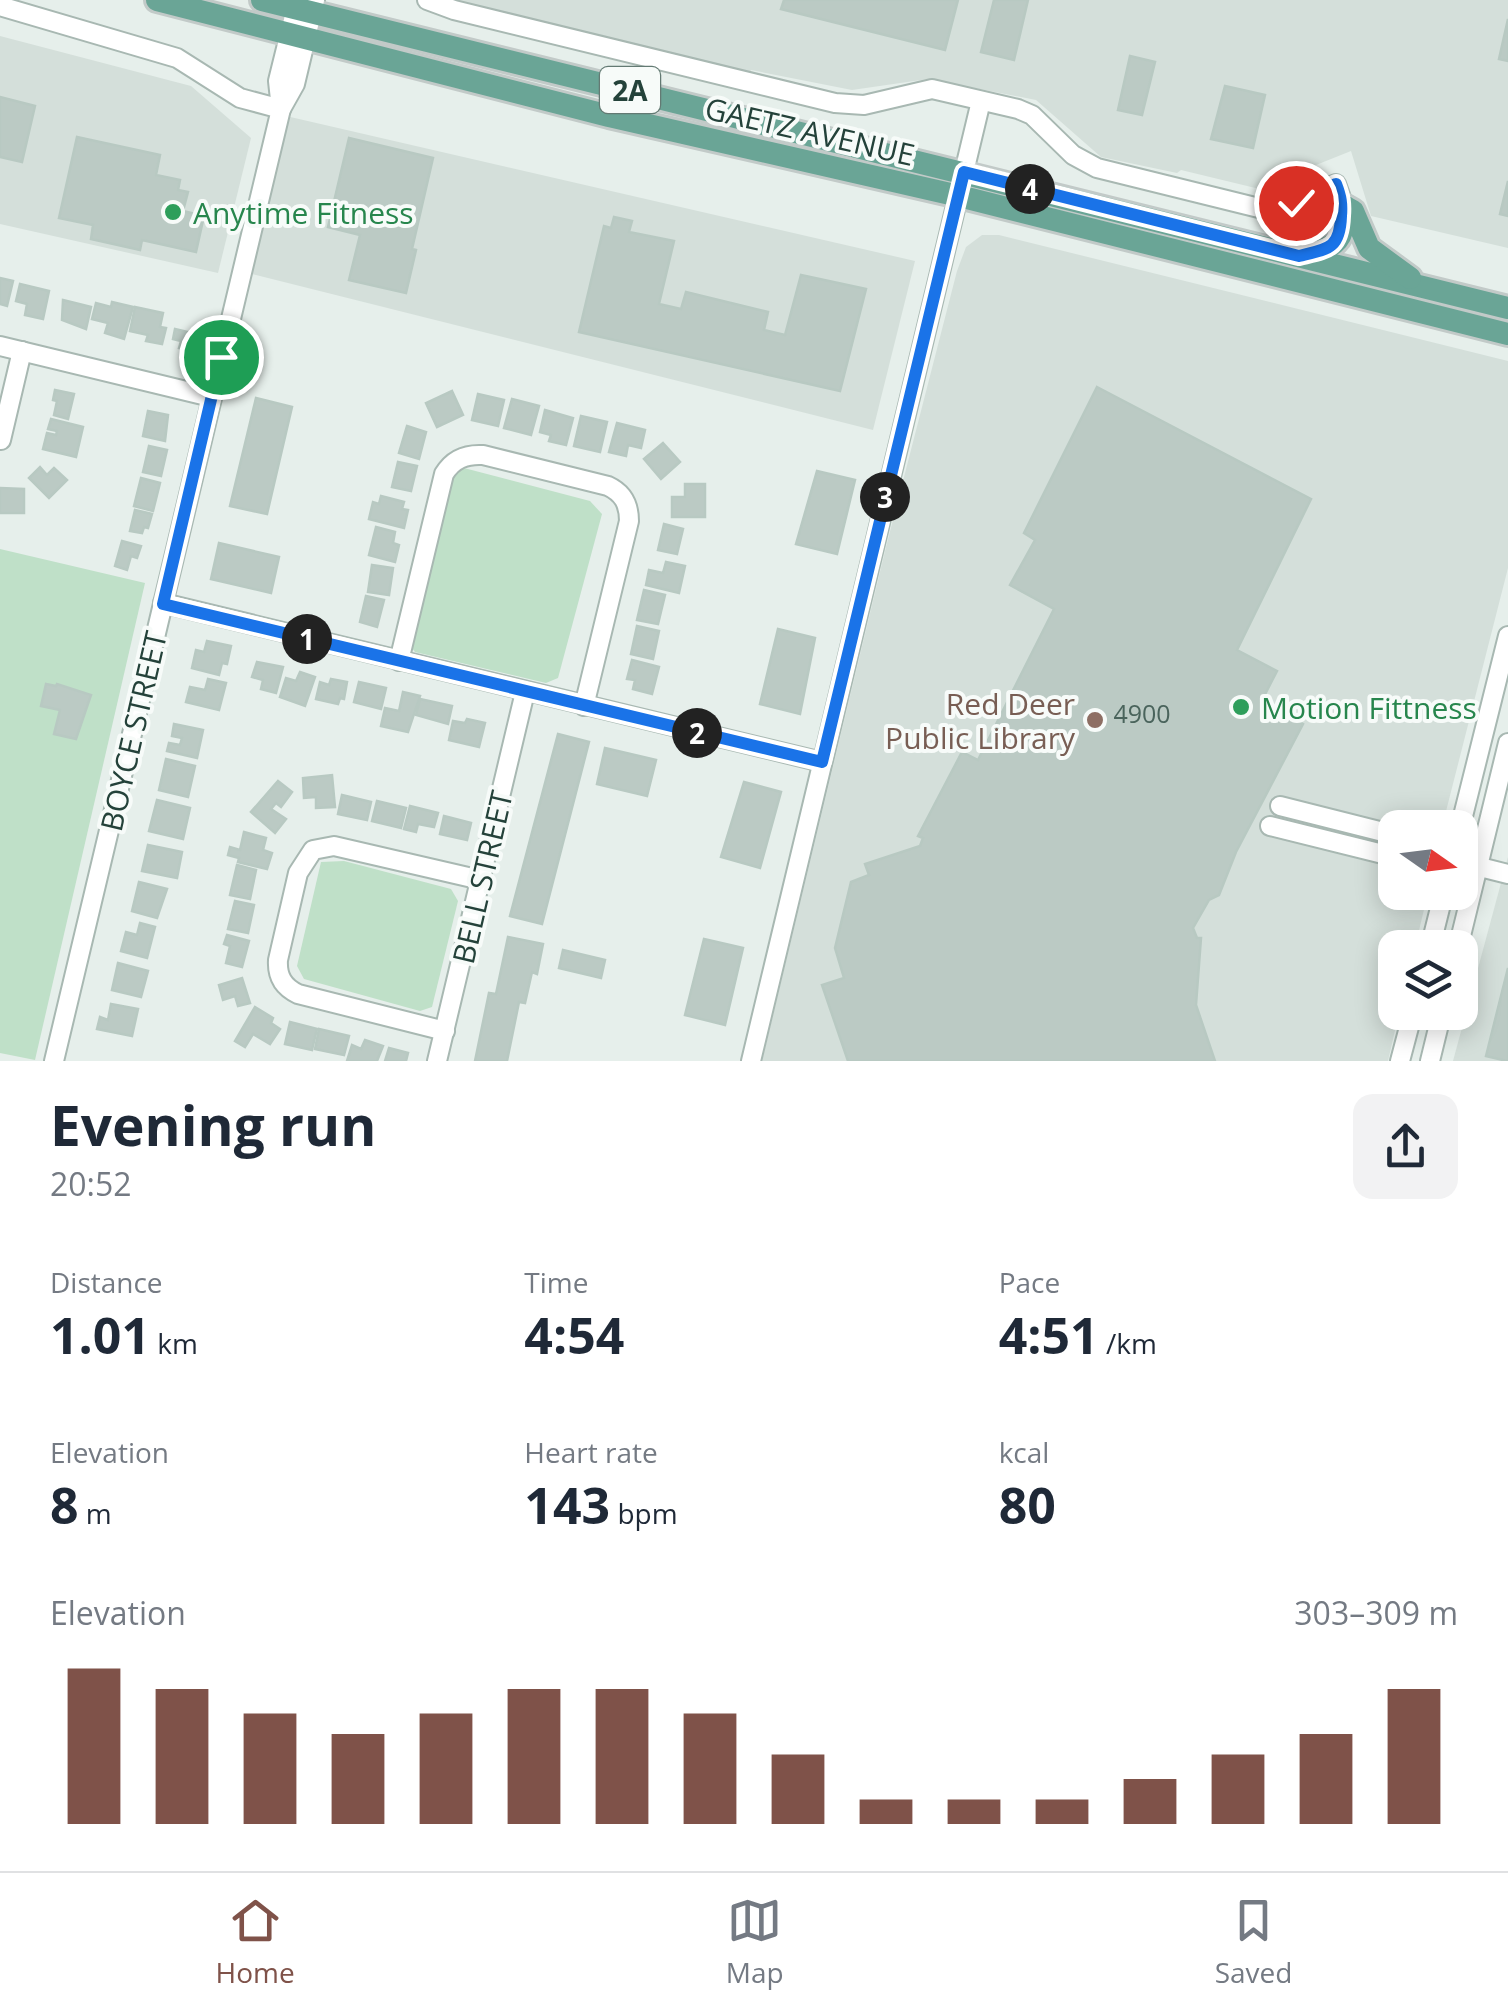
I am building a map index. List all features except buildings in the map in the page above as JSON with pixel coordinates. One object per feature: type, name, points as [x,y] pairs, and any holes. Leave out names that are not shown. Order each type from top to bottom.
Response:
[{"type":"main road","name":"GAETZ AVENUE","points":[[157,0],[609,116],[958,196],[1508,334]]},
{"type":"main road","name":"GAETZ AVENUE","points":[[262,0],[305,5],[1508,308]]},
{"type":"main road","points":[[1299,256],[1326,249],[1337,241],[1341,234],[1340,195]]},
{"type":"main road","points":[[1340,195],[1353,211],[1369,248],[1400,273],[1442,293]]},
{"type":"street","points":[[427,0],[561,38],[835,103],[864,105],[932,89],[981,100],[1028,113],[1073,155],[1097,168],[1263,209],[1340,195]]},
{"type":"street","name":"BOYCE STREET","points":[[54,1061],[281,109],[278,81],[298,35],[305,5]]},
{"type":"street","points":[[0,6],[177,58],[240,98],[281,109]]},
{"type":"street","points":[[751,1061],[981,100]]},
{"type":"street","points":[[0,346],[212,397]]},
{"type":"street","points":[[1,440],[22,351]]},
{"type":"street","points":[[399,662],[444,474],[456,460],[483,455],[608,486],[617,490],[628,505],[629,521],[584,706]]},
{"type":"street","points":[[163,604],[822,762]]},
{"type":"street","points":[[1464,810],[1508,636]]},
{"type":"street","name":"BELL STREET","points":[[438,1061],[525,692]]},
{"type":"street","points":[[1478,836],[1508,743]]},
{"type":"street","points":[[1280,806],[1378,831]]},
{"type":"street","points":[[1270,826],[1378,854]]},
{"type":"street","points":[[445,1031],[298,994],[288,988],[279,976],[278,960],[294,891],[306,856],[328,846],[482,880]]},
{"type":"street","points":[[1478,866],[1508,874]]},
{"type":"street","points":[[1400,1061],[1408,1030]]},
{"type":"street","points":[[1430,1061],[1438,1030]]},
{"type":"shaded area","points":[[427,0],[1508,0],[1508,248],[1371,216],[1351,151],[1311,167],[1280,194],[1181,170],[1177,173],[1101,157],[1036,100],[928,79],[852,90],[751,70],[747,82]]},
{"type":"shaded area","points":[[0,36],[191,86],[251,138],[218,273],[0,224]]},
{"type":"shaded area","points":[[286,116],[915,261],[873,430],[252,274]]},
{"type":"shaded area","points":[[982,235],[999,235],[1508,361],[1508,568],[1446,810],[1378,810],[1378,910],[1424,910],[1419,930],[1378,930],[1378,1030],[1395,1030],[1388,1061],[762,1061],[886,547],[966,247]]},
{"type":"shaded area","points":[[1508,857],[1508,1061],[1453,1061],[1461,1030],[1478,1030],[1478,968]]},
{"type":"green space","points":[[464,468],[590,501],[602,514],[558,678],[546,683],[415,652],[405,639],[443,477]]},
{"type":"green space","points":[[0,549],[145,583],[35,1060],[0,1053]]},
{"type":"green space","points":[[344,861],[451,889],[458,901],[432,1007],[420,1011],[304,979],[297,966],[321,862]]},
{"type":"place","name":"Anytime Fitness","points":[[173,212]]},
{"type":"place","name":"Motion Fittness","points":[[1241,707]]},
{"type":"place","name":"Red Deer Public Library","points":[[1095,720]]},
{"type":"route","points":[[221,357],[163,604],[822,762],[964,172],[1299,256],[1326,249],[1337,241],[1344,206],[1336,184],[1296,203]]}]
